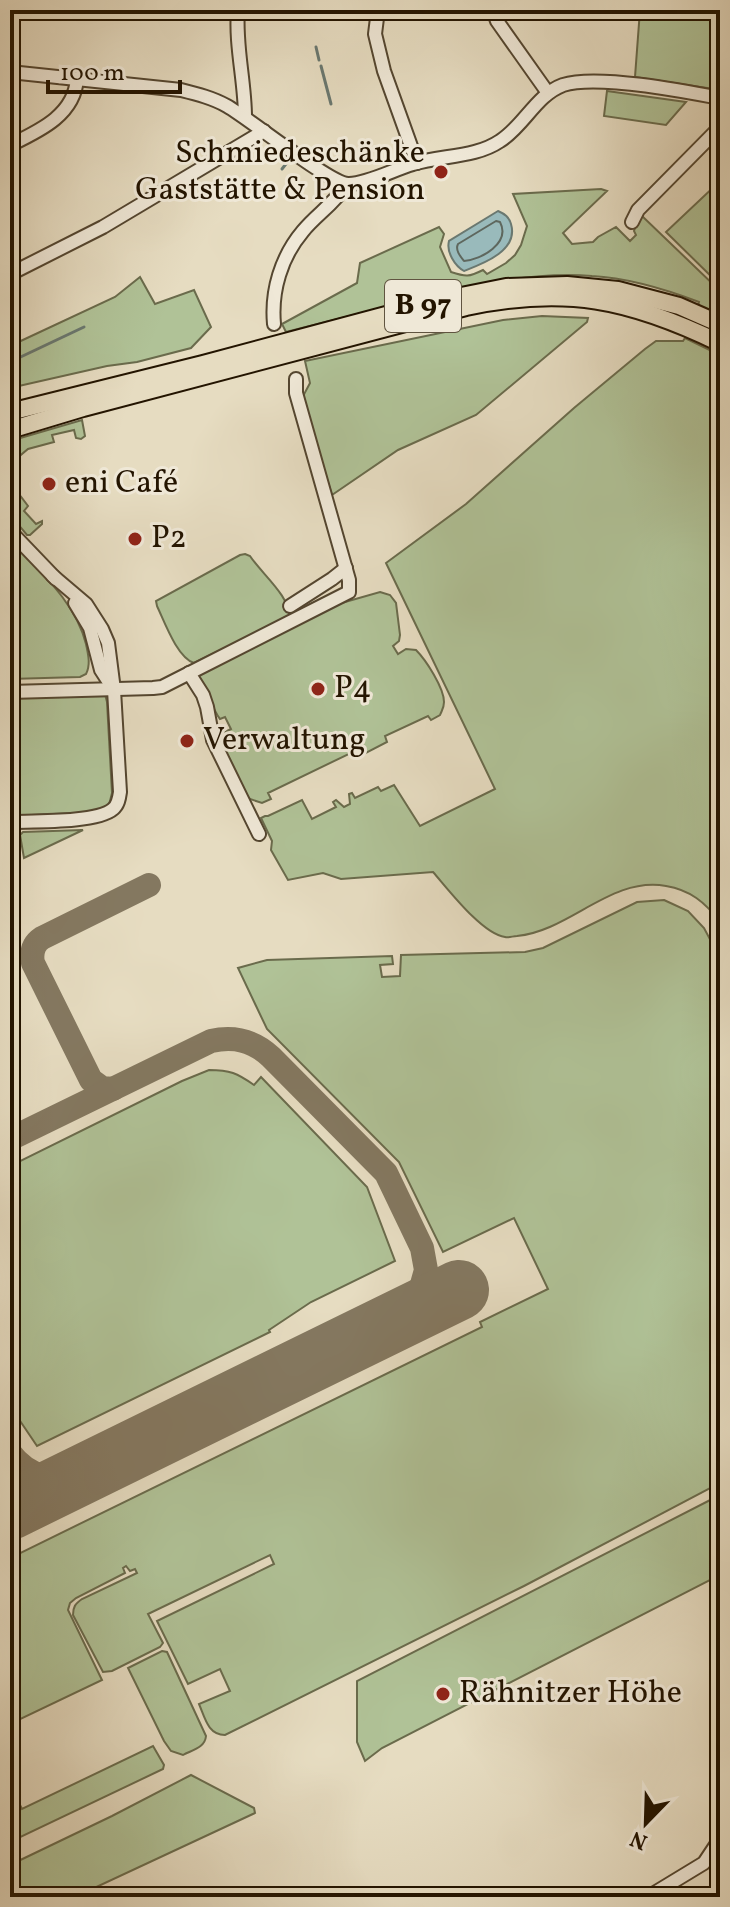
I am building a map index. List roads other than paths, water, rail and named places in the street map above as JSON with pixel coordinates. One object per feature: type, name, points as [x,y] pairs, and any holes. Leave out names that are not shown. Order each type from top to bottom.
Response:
[{"type":"main road","name":"B 97","points":[[10,412],[446,299],[506,287],[567,285],[618,290],[679,306],[720,324]]},
{"type":"main road","name":"B 97","points":[[10,430],[450,311],[505,300],[550,297],[608,302],[668,319],[720,343]]},
{"type":"street","points":[[238,10],[236,27],[245,117]]},
{"type":"street","points":[[378,10],[375,34],[384,71],[417,163]]},
{"type":"street","points":[[493,10],[497,21],[548,93]]},
{"type":"street","points":[[10,72],[192,93],[224,104],[322,172],[346,185]]},
{"type":"street","points":[[10,145],[54,122],[65,110],[77,85],[77,78]]},
{"type":"street","points":[[274,324],[272,307],[279,272],[302,232],[346,185],[417,163],[476,152],[499,143],[548,93],[566,84],[584,81],[629,84],[720,98]]},
{"type":"street","points":[[632,222],[638,210],[720,127]]},
{"type":"street","points":[[10,274],[103,227],[264,131]]},
{"type":"street","points":[[10,692],[162,687],[349,592],[346,568],[296,393],[296,379]]},
{"type":"street","points":[[10,531],[77,606],[90,628],[104,677],[114,690]]},
{"type":"street","points":[[290,606],[346,568]]},
{"type":"street","points":[[10,822],[97,817],[117,805],[120,792],[111,658],[102,629],[86,604],[53,576]]},
{"type":"street","points":[[72,690],[91,679],[99,664]]},
{"type":"street","points":[[189,673],[203,695],[213,740],[259,834]]},
{"type":"street","points":[[648,1897],[704,1863],[720,1839]]},
{"type":"water","points":[[498,211],[510,222],[510,242],[497,255],[464,271],[452,258],[449,241]]},
{"type":"waterway","points":[[316,47],[319,60]]},
{"type":"waterway","points":[[321,66],[331,104]]},
{"type":"waterway","points":[[282,169],[289,160]]},
{"type":"waterway","points":[[10,362],[84,327]]},
{"type":"place","name":"Schmiedeschänke Gaststätte & Pension","points":[[441,172]]},
{"type":"place","name":"eni Café","points":[[49,484]]},
{"type":"place","name":"P2","points":[[135,539]]},
{"type":"place","name":"P4","points":[[318,689]]},
{"type":"place","name":"Verwaltung","points":[[187,741]]},
{"type":"place","name":"Rähnitzer Höhe","points":[[443,1694]]}]
